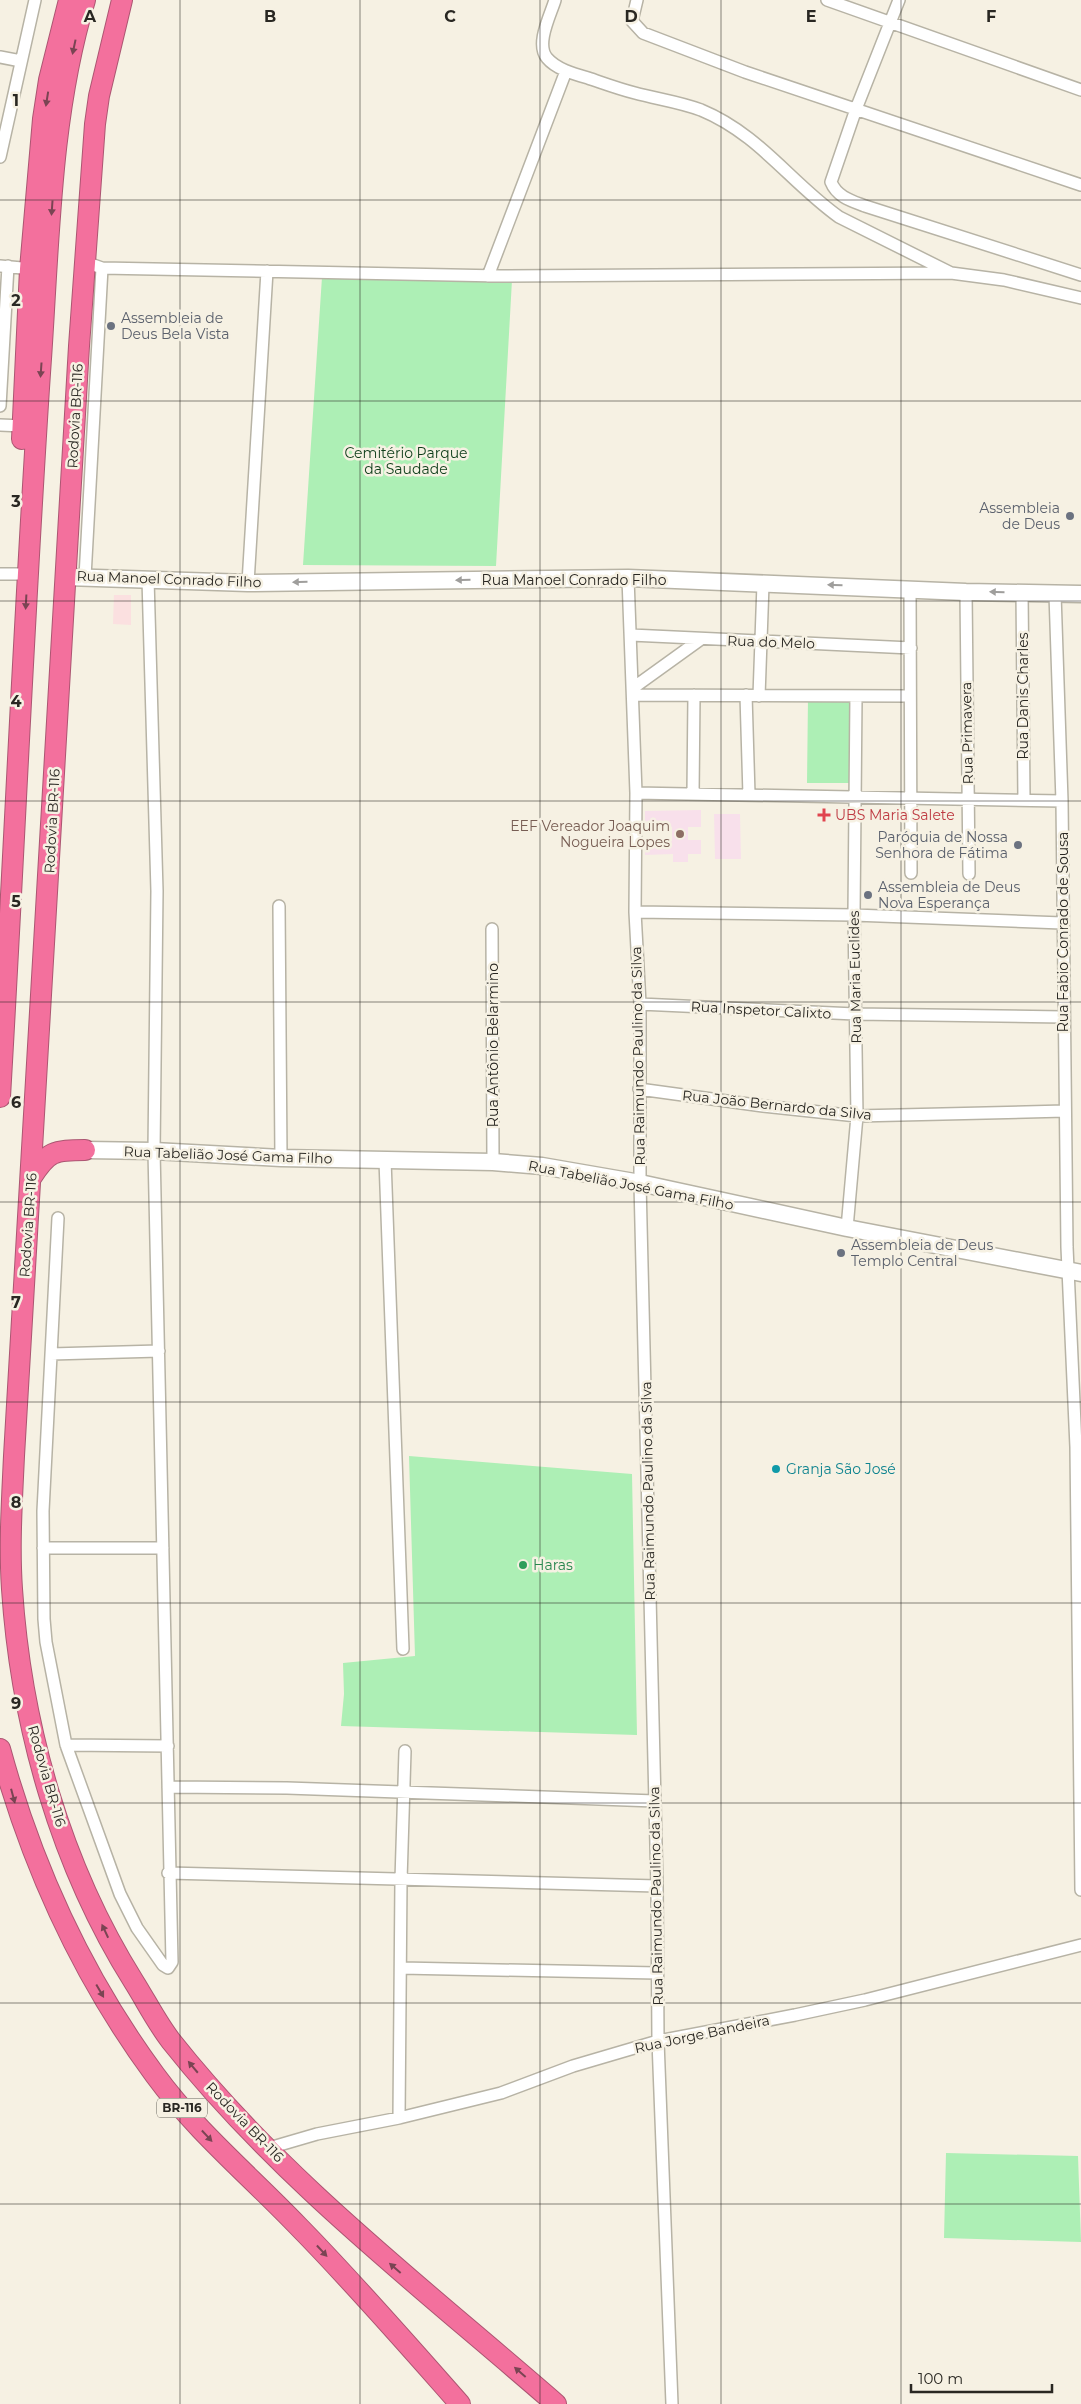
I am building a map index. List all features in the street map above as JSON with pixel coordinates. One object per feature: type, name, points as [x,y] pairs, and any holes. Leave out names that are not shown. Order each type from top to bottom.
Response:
[{"type":"highway","points":[[0,1097],[15,839],[27,568],[43,119],[69,0]]},
{"type":"highway","points":[[27,568],[21,510],[23,426],[39,270],[59,130],[70,67],[85,0]]},
{"type":"highway","name":"Rodovia BR-116","points":[[122,0],[99,96],[95,124],[94,265],[76,577],[35,1114],[14,1456],[11,1564],[22,1675],[36,1742],[52,1801],[78,1873],[113,1948],[169,2038],[218,2096],[335,2213],[395,2268],[556,2404]]},
{"type":"highway","points":[[35,1114],[44,1130],[56,1140],[85,1150]]},
{"type":"highway","points":[[31,1178],[41,1161],[53,1152],[59,1150],[85,1150]]},
{"type":"highway","name":"BR-116","points":[[0,1749],[26,1835],[65,1928],[110,2008],[155,2075],[208,2138],[303,2231],[460,2404]]},
{"type":"street","points":[[1,151],[35,0]]},
{"type":"street","points":[[555,0],[545,32],[543,50],[548,59],[566,71],[633,93],[687,106],[722,121],[759,144],[823,205],[839,217],[951,272]]},
{"type":"street","points":[[637,0],[632,21],[643,33],[745,72],[1081,186]]},
{"type":"street","points":[[827,0],[1081,90]]},
{"type":"street","points":[[899,0],[856,109],[832,182],[837,192],[847,199],[865,206],[1081,275]]},
{"type":"street","points":[[0,57],[21,61]]},
{"type":"street","points":[[488,276],[566,71]]},
{"type":"street","points":[[94,265],[488,276],[951,272],[1004,280],[1081,298]]},
{"type":"street","points":[[0,406],[4,266],[39,270]]},
{"type":"street","points":[[248,583],[267,271]]},
{"type":"street","points":[[0,425],[23,426]]},
{"type":"street","points":[[0,574],[27,568]]},
{"type":"street","name":"Rua Manoel Conrado Filho","points":[[76,577],[248,583],[628,578],[966,592],[1081,594]]},
{"type":"street","name":"Rua Raimundo Paulino da Silva","points":[[628,578],[636,793],[634,912],[640,1004],[640,1183],[657,1886],[658,2041],[672,2404]]},
{"type":"street","points":[[58,1218],[43,1548],[46,1642],[66,1745],[120,1894],[137,1928],[163,1965],[168,1968],[172,1962],[168,1873],[168,1746],[154,1151],[157,891],[148,580]]},
{"type":"street","points":[[759,696],[763,584]]},
{"type":"street","points":[[910,589],[911,873]]},
{"type":"street","name":"Rua Primavera","points":[[966,592],[969,874]]},
{"type":"street","name":"Rua Danis Charles","points":[[1022,592],[1024,800]]},
{"type":"street","name":"Rua Fabio Conrado de Sousa","points":[[1056,594],[1062,801],[1065,1111],[1075,1271],[1079,1446],[1081,1890]]},
{"type":"street","name":"Rua do Melo","points":[[631,635],[911,648]]},
{"type":"street","points":[[633,692],[701,639]]},
{"type":"street","points":[[633,692],[746,696],[910,696]]},
{"type":"street","points":[[693,794],[694,695]]},
{"type":"street","points":[[746,696],[749,795]]},
{"type":"street","name":"Rua Maria Euclides","points":[[847,1228],[856,1116],[854,915],[856,696]]},
{"type":"street","points":[[636,793],[1062,801]]},
{"type":"street","points":[[279,906],[282,1158]]},
{"type":"street","points":[[634,912],[854,915],[1062,923]]},
{"type":"street","name":"Rua Antônio Belarmino","points":[[492,929],[492,1162]]},
{"type":"street","name":"Rua Inspetor Calixto","points":[[640,1004],[855,1014],[1063,1017]]},
{"type":"street","name":"Rua João Bernardo da Silva","points":[[639,1089],[763,1106],[856,1116],[1065,1111]]},
{"type":"street","name":"Rua Tabelião José Gama Filho","points":[[85,1150],[154,1151],[282,1158],[492,1162],[551,1168],[640,1183],[847,1228],[1075,1271]]},
{"type":"street","points":[[385,1160],[403,1649]]},
{"type":"street","points":[[51,1354],[159,1351]]},
{"type":"street","points":[[43,1548],[163,1548]]},
{"type":"street","points":[[66,1745],[168,1746]]},
{"type":"street","points":[[399,2118],[401,1880],[405,1751]]},
{"type":"street","points":[[168,1787],[287,1788],[404,1794],[655,1801]]},
{"type":"street","points":[[168,1873],[657,1886]]},
{"type":"street","name":"Rua Jorge Bandeira","points":[[269,2148],[317,2134],[399,2118],[501,2093],[573,2066],[658,2041],[848,2004],[1081,1945]]},
{"type":"street","points":[[401,1968],[657,1973]]},
{"type":"shaded area","points":[[114,595],[131,595],[131,625],[113,624]]},
{"type":"shaded area","name":"EEF Vereador Joaquim Nogueira Lopes","points":[[701,810],[701,827],[688,827],[688,840],[701,840],[701,854],[688,854],[688,862],[673,862],[673,854],[645,855],[645,841],[672,841],[672,827],[645,827],[645,811]]},
{"type":"shaded area","points":[[714,814],[740,814],[741,859],[715,859]]},
{"type":"green space","name":"Cemitério Parque da Saudade","points":[[322,277],[512,280],[496,566],[303,565]]},
{"type":"green space","points":[[808,698],[850,699],[849,783],[807,783]]},
{"type":"green space","name":"Haras","points":[[409,1456],[632,1474],[637,1735],[341,1726],[344,1694],[343,1663],[415,1656]]},
{"type":"green space","points":[[946,2153],[1078,2156],[1081,2242],[944,2238]]},
{"type":"place","name":"Assembleia de Deus Bela Vista","points":[[111,326]]},
{"type":"place","name":"Assembleia de Deus","points":[[1070,516]]},
{"type":"place","name":"UBS Maria Salete","points":[[824,815]]},
{"type":"place","name":"EEF Vereador Joaquim Nogueira Lopes","points":[[680,834]]},
{"type":"place","name":"Paróquia de Nossa Senhora de Fátima","points":[[1018,845]]},
{"type":"place","name":"Assembleia de Deus Nova Esperança","points":[[868,895]]},
{"type":"place","name":"Assembleia de Deus Templo Central","points":[[841,1253]]},
{"type":"place","name":"Granja São José","points":[[776,1469]]},
{"type":"place","name":"Haras","points":[[523,1565]]}]
